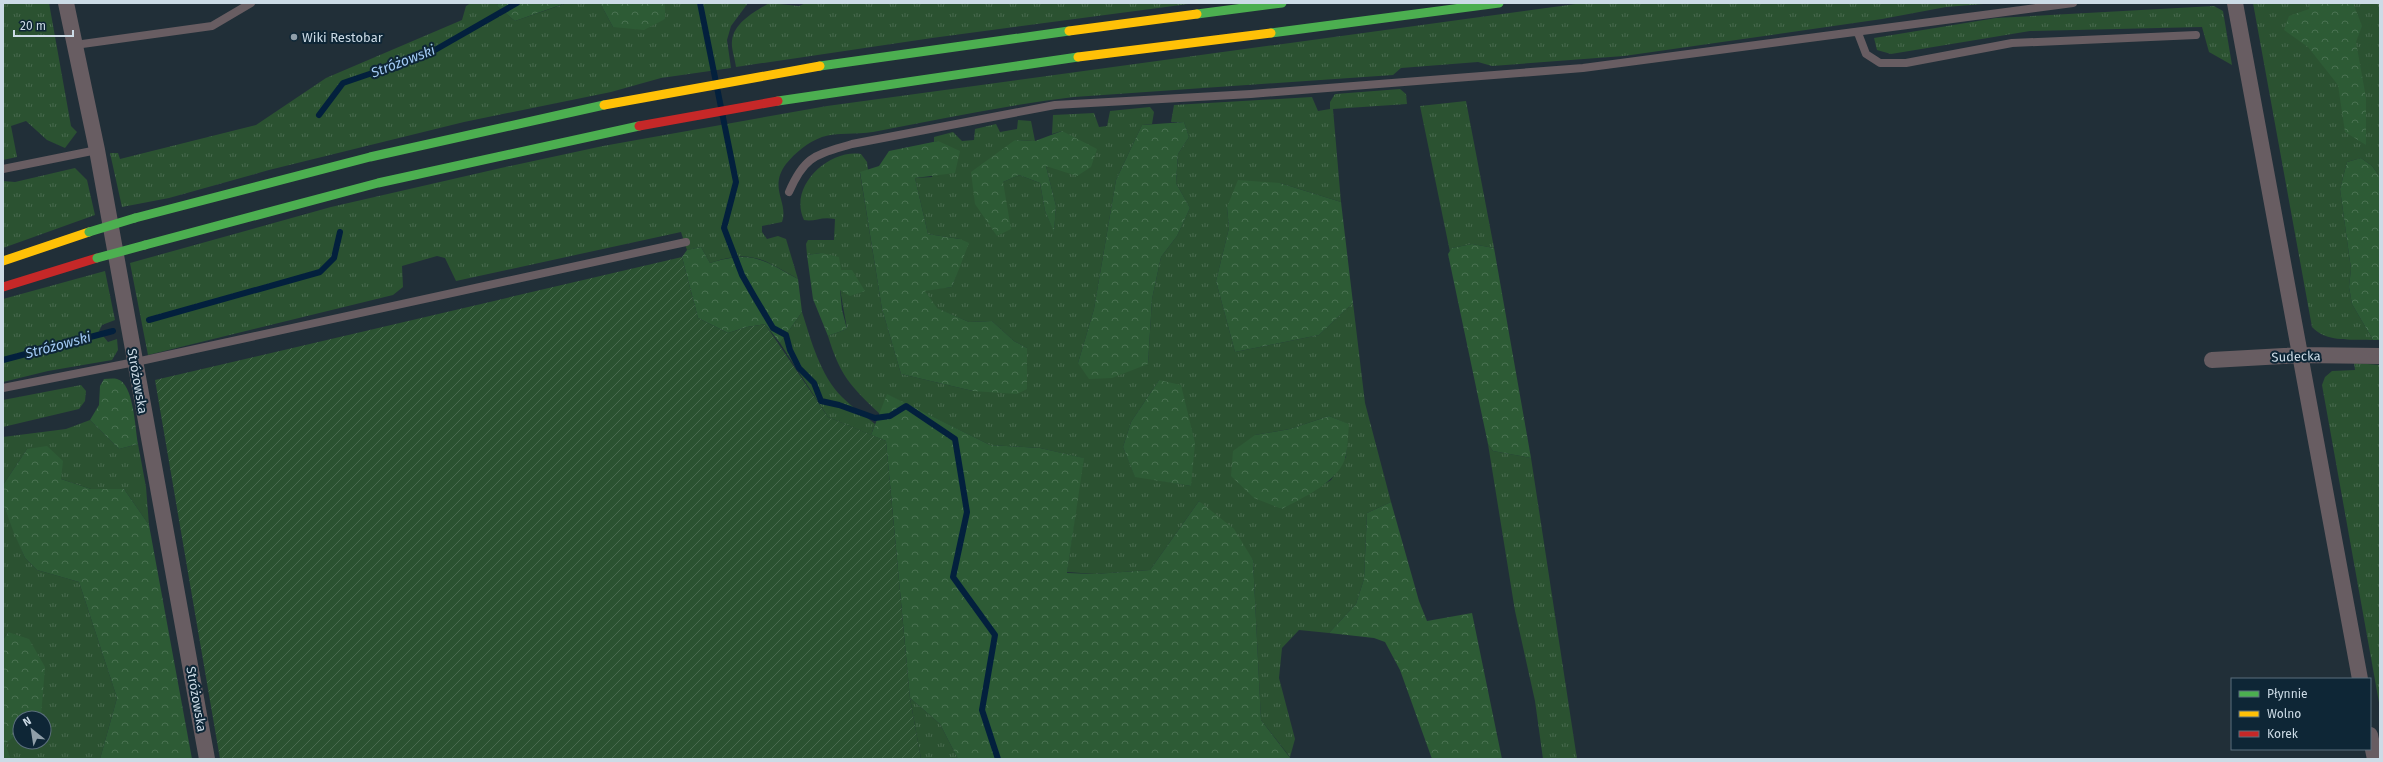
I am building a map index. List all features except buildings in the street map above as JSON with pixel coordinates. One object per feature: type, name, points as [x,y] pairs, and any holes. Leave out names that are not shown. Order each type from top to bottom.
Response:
[{"type":"main road","points":[[3,261],[135,218],[416,145],[664,93],[929,49],[1282,3]]},
{"type":"main road","points":[[3,287],[97,258],[266,212],[404,177],[672,121],[770,103],[951,75],[1498,3]]},
{"type":"street","name":"Stróżowska","points":[[66,3],[97,150],[207,759]]},
{"type":"street","points":[[2235,3],[2360,678]]},
{"type":"street","name":"Sudecka","points":[[2212,360],[2301,355],[2380,356]]},
{"type":"street","points":[[2371,740],[2375,759]]},
{"type":"lane","points":[[74,45],[212,26],[251,3]]},
{"type":"lane","points":[[789,192],[796,175],[808,160],[830,150],[852,144],[1054,105],[1251,94],[1583,68],[1858,33],[2073,3]]},
{"type":"lane","points":[[1858,33],[1866,54],[1880,63],[1906,63],[2012,43],[2196,35]]},
{"type":"lane","points":[[3,169],[97,150]]},
{"type":"lane","points":[[3,388],[135,362],[686,242]]},
{"type":"green space","points":[[3,3],[49,3],[71,126],[77,132],[65,148],[47,140],[26,121],[11,126],[17,157],[3,160]]},
{"type":"green space","points":[[471,3],[498,3],[497,6],[515,21],[567,3],[600,3],[613,27],[665,19],[665,3],[748,3],[731,26],[727,40],[731,68],[661,78],[611,92],[464,122],[269,170],[169,198],[122,207],[110,153],[118,153],[120,159],[256,125],[326,78],[462,20],[466,6]]},
{"type":"green space","points":[[498,3],[566,3],[515,21],[497,6]]},
{"type":"green space","points":[[600,3],[665,3],[665,19],[644,30],[613,27]]},
{"type":"green space","points":[[769,3],[799,6],[806,3],[1196,3],[932,38],[736,67],[732,41],[737,28],[746,18]]},
{"type":"green space","points":[[1583,3],[1996,3],[1946,7],[1882,19],[1624,56],[1492,66],[1478,62],[1401,68],[1393,75],[1074,97],[999,108],[873,132],[828,135],[807,145],[793,156],[786,164],[779,181],[783,208],[782,222],[762,226],[762,232],[767,239],[778,236],[786,239],[798,279],[765,261],[756,258],[736,257],[710,263],[701,247],[687,250],[681,232],[456,281],[445,258],[437,256],[402,266],[403,287],[393,295],[148,355],[130,263],[331,207],[603,146],[827,106]]},
{"type":"green space","points":[[2253,3],[2380,3],[2380,177],[2372,166],[2361,158],[2347,162],[2340,189],[2351,269],[2349,287],[2352,304],[2373,340],[2333,338],[2325,336],[2312,327]]},
{"type":"green space","points":[[2310,3],[2353,3],[2362,26],[2356,42],[2366,98],[2366,145],[2345,132],[2338,85],[2308,47],[2284,30],[2289,16],[2309,9]]},
{"type":"green space","points":[[2214,6],[2223,11],[2232,65],[2209,52],[2202,27],[2030,31],[1891,54],[1877,50],[1874,38],[1996,18]]},
{"type":"green space","points":[[1400,89],[1406,94],[1407,104],[1333,109],[1341,202],[1280,183],[1227,207],[1229,228],[1216,281],[1235,352],[1319,335],[1353,303],[1365,403],[1391,502],[1367,513],[1364,579],[1356,604],[1329,633],[1299,630],[1282,648],[1279,678],[1295,739],[1290,757],[1261,720],[1253,560],[1199,501],[1150,570],[1095,574],[1067,572],[1083,458],[1040,448],[990,445],[888,395],[880,414],[847,379],[837,361],[828,336],[847,329],[840,289],[841,270],[821,253],[807,255],[806,244],[808,240],[834,240],[835,219],[826,218],[804,220],[801,207],[802,195],[806,183],[824,164],[848,154],[861,154],[867,162],[868,170],[860,173],[882,309],[901,374],[973,391],[1027,348],[1014,341],[992,321],[969,322],[936,308],[924,290],[952,287],[958,270],[960,239],[928,234],[915,178],[932,177],[938,141],[934,142],[934,137],[953,132],[962,141],[974,140],[975,129],[996,124],[1000,132],[1017,129],[1018,120],[1031,121],[1035,141],[1015,140],[1003,182],[1019,175],[1040,183],[1045,211],[1054,231],[1056,206],[1046,166],[1062,131],[1052,134],[1053,115],[1094,113],[1099,127],[1107,126],[1110,111],[1150,107],[1154,112],[1152,124],[1142,125],[1116,180],[1094,309],[1078,363],[1148,364],[1152,299],[1161,257],[1177,236],[1190,208],[1176,183],[1178,154],[1189,137],[1184,122],[1171,122],[1174,105],[1312,97],[1318,111],[1330,109],[1330,102],[1335,94]],"holes":[[[1159,380],[1191,486],[1135,476],[1123,447],[1131,422]],[[1329,416],[1348,424],[1346,457],[1331,480],[1281,509],[1255,435],[1290,429]]]},
{"type":"green space","points":[[1466,101],[1494,248],[1472,244],[1452,248],[1450,252],[1420,106]]},
{"type":"green space","points":[[1184,122],[1189,137],[1178,154],[1176,183],[1190,208],[1177,236],[1161,257],[1152,299],[1148,364],[1112,378],[1089,379],[1078,363],[1094,309],[1116,180],[1142,125]]},
{"type":"green space","points":[[1062,131],[1097,149],[1091,167],[1077,176],[1046,166],[1056,206],[1054,232],[1045,211],[1040,183],[1019,175],[1003,182],[1011,229],[997,236],[975,204],[971,172],[1015,140],[1035,141]]},
{"type":"green space","points":[[938,141],[960,151],[955,173],[915,178],[928,234],[960,239],[969,243],[952,287],[925,291],[937,308],[969,322],[992,321],[1014,341],[1027,348],[1027,389],[1017,394],[973,391],[901,374],[882,309],[860,172],[879,166],[889,151]]},
{"type":"green space","points":[[2361,158],[2372,166],[2380,177],[2380,340],[2373,340],[2352,304],[2349,287],[2351,269],[2340,189],[2347,162]]},
{"type":"green space","points":[[75,168],[87,180],[95,215],[3,248],[3,181],[15,182]]},
{"type":"green space","points":[[1238,180],[1280,183],[1341,202],[1353,303],[1319,335],[1235,352],[1216,281],[1229,228],[1227,207]]},
{"type":"green space","points":[[1472,244],[1494,248],[1531,458],[1493,451],[1488,444],[1448,254],[1452,248]]},
{"type":"green space","points":[[701,247],[710,263],[736,257],[747,257],[775,266],[798,279],[802,312],[780,343],[765,324],[747,327],[728,333],[698,318],[682,257],[687,250]]},
{"type":"green space","points":[[821,253],[839,257],[841,270],[852,270],[865,291],[850,296],[840,290],[842,310],[847,329],[828,336],[813,299],[807,255]]},
{"type":"green space","points":[[682,257],[698,318],[728,333],[747,327],[765,324],[828,417],[886,441],[910,698],[921,759],[220,759],[155,380]]},
{"type":"green space","points":[[105,271],[115,320],[102,325],[99,331],[108,342],[117,339],[118,350],[112,360],[48,371],[3,382],[3,299]]},
{"type":"green space","points":[[802,312],[822,368],[834,388],[842,397],[875,424],[871,435],[828,417],[780,343]]},
{"type":"green space","points":[[2354,363],[2380,365],[2380,708],[2322,385],[2325,377],[2332,371],[2355,370]]},
{"type":"green space","points":[[104,379],[117,379],[123,382],[127,389],[133,407],[138,444],[119,449],[90,420],[99,405],[100,386]]},
{"type":"green space","points":[[1159,380],[1181,385],[1195,443],[1191,486],[1135,477],[1123,447],[1131,422]]},
{"type":"green space","points":[[81,385],[86,391],[85,401],[79,409],[3,427],[3,400]]},
{"type":"green space","points":[[887,394],[990,445],[1040,448],[1084,458],[1067,573],[1095,574],[1150,570],[1199,501],[1234,529],[1253,560],[1261,720],[1291,759],[958,759],[940,724],[910,698],[886,441],[871,435]]},
{"type":"green space","points":[[1329,416],[1349,424],[1348,443],[1343,464],[1337,473],[1320,488],[1282,509],[1254,498],[1231,476],[1233,451],[1255,435],[1290,429]]},
{"type":"green space","points":[[90,420],[119,449],[138,444],[146,487],[149,525],[124,489],[91,489],[61,479],[27,449],[3,485],[3,437],[66,429]]},
{"type":"green space","points":[[1488,444],[1493,451],[1531,458],[1577,759],[1543,759],[1535,701],[1515,611]]},
{"type":"green space","points":[[47,446],[63,461],[61,479],[91,489],[124,489],[149,525],[192,759],[100,759],[117,698],[79,582],[37,570],[25,558],[3,504],[3,485],[27,449]]},
{"type":"green space","points":[[1391,502],[1419,601],[1427,621],[1472,613],[1502,759],[1432,759],[1400,670],[1385,642],[1374,638],[1329,633],[1356,604],[1364,579],[1367,513]]},
{"type":"green space","points":[[3,504],[25,558],[37,570],[79,582],[117,698],[100,759],[11,759],[4,744],[12,738],[12,750],[52,750],[52,710],[39,710],[8,632],[3,640]]},
{"type":"green space","points":[[8,632],[29,639],[45,667],[41,710],[12,710],[12,738],[5,744],[11,759],[3,759],[3,640]]},
{"type":"green space","points":[[910,698],[940,724],[958,759],[921,759]]},
{"type":"waterway","name":"Stróżowski","points":[[319,115],[343,83],[428,54],[517,3]]},
{"type":"waterway","points":[[700,3],[736,182],[724,228],[742,275],[754,296],[773,328],[786,335],[790,350],[799,368],[814,383],[821,401],[839,405],[875,418],[890,416],[906,406],[955,439],[967,512],[953,577],[995,635],[982,710],[998,759]]},
{"type":"waterway","name":"Stróżowski","points":[[149,320],[320,272],[334,258],[340,232]]},
{"type":"waterway","name":"Stróżowski","points":[[3,360],[113,331]]},
{"type":"traffic: fast","points":[[1197,14],[1282,3]]},
{"type":"traffic: fast","points":[[1271,33],[1499,3]]},
{"type":"traffic: fast","points":[[820,66],[1069,31]]},
{"type":"traffic: fast","points":[[778,101],[1078,57]]},
{"type":"traffic: fast","points":[[135,218],[370,157],[604,105]]},
{"type":"traffic: fast","points":[[145,245],[378,183],[639,126]]},
{"type":"traffic: fast","points":[[89,232],[135,218]]},
{"type":"traffic: fast","points":[[97,258],[145,245]]},
{"type":"traffic: slow","points":[[1069,31],[1197,14]]},
{"type":"traffic: slow","points":[[1078,57],[1271,33]]},
{"type":"traffic: slow","points":[[604,105],[820,66]]},
{"type":"traffic: slow","points":[[3,261],[89,232]]},
{"type":"traffic: jam","points":[[639,126],[778,101]]},
{"type":"traffic: jam","points":[[3,287],[97,258]]},
{"type":"place","name":"Wiki Restobar","points":[[294,37]]}]
